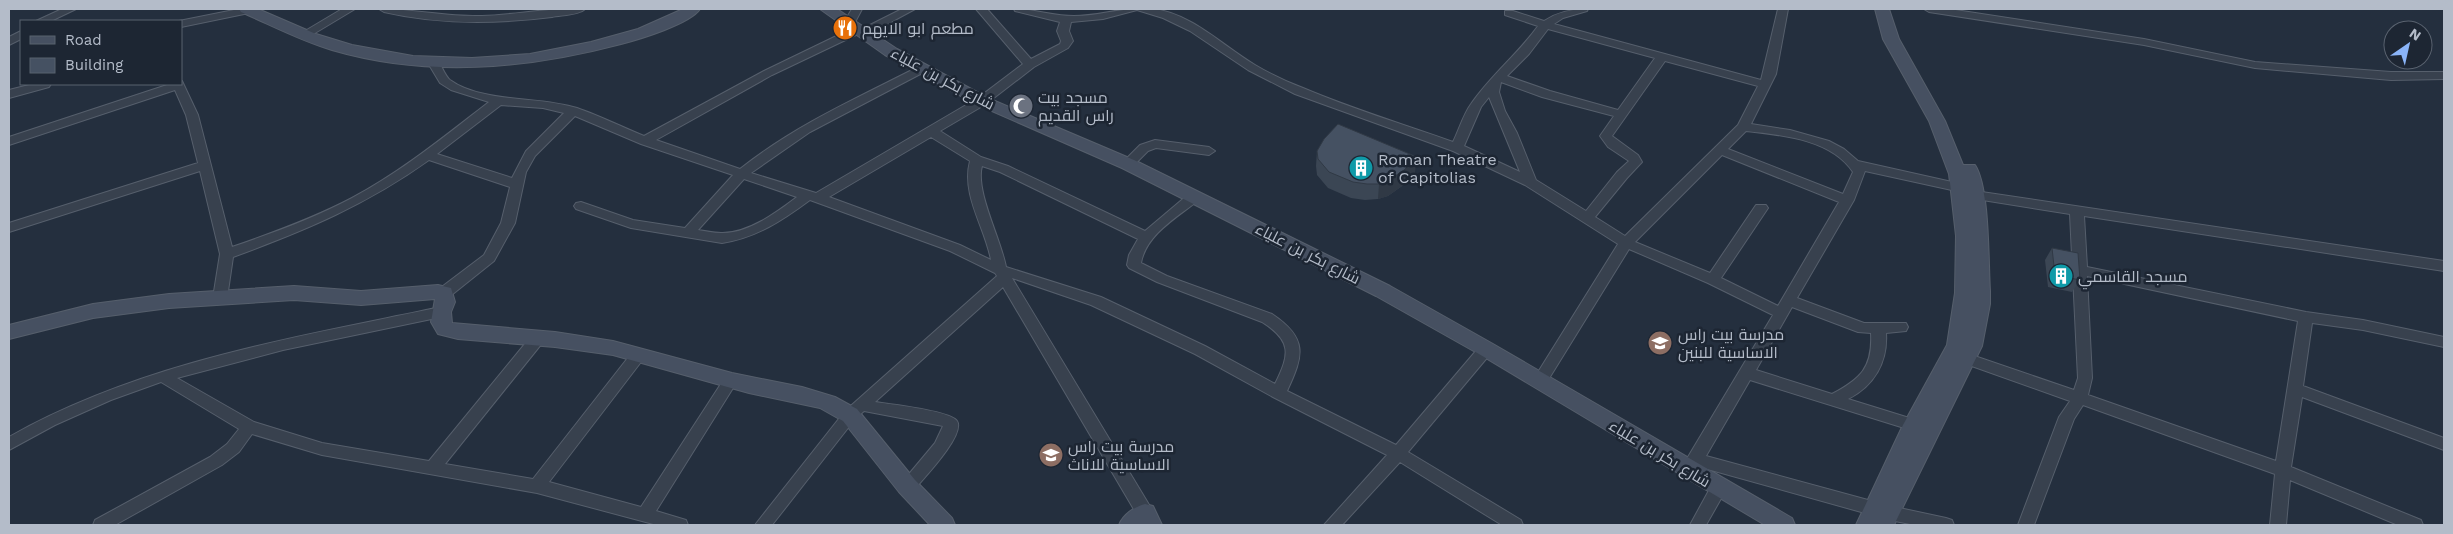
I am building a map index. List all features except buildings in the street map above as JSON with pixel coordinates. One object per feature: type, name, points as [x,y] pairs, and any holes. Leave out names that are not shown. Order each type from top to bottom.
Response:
[{"type":"street","points":[[44,20],[70,9]]},
{"type":"street","points":[[306,34],[350,9]]},
{"type":"street","points":[[384,9],[401,11],[422,18],[506,18],[580,9]]},
{"type":"street","points":[[182,24],[254,10],[306,34],[351,50],[434,63],[491,63],[580,49],[650,32],[693,9]]},
{"type":"street","name":"شارع بكر بن علياء","points":[[827,9],[856,24],[922,69],[982,101],[1128,164],[1383,291],[1692,465],[1719,488],[1780,524]]},
{"type":"street","points":[[645,141],[856,24],[910,9]]},
{"type":"street","points":[[981,9],[1030,65]]},
{"type":"street","points":[[1018,9],[1038,15],[1067,19],[1094,19],[1132,9]]},
{"type":"street","points":[[1142,9],[1167,16],[1194,29],[1252,68],[1290,87],[1457,148],[1530,182],[1626,243],[1714,280],[1781,313]]},
{"type":"street","points":[[1545,25],[1547,9]]},
{"type":"street","points":[[1457,148],[1475,106],[1497,79],[1526,52],[1545,25],[1559,16],[1583,9]]},
{"type":"street","points":[[1540,381],[1626,243],[1743,127],[1766,85],[1774,57],[1783,9]]},
{"type":"street","points":[[1882,9],[1891,39],[1942,133],[1968,192]]},
{"type":"street","points":[[1879,518],[1959,356],[1957,345],[1964,309],[1970,172],[1957,134],[1901,36],[1894,9]]},
{"type":"street","points":[[1929,9],[2144,42],[2255,65],[2391,76],[2444,76]]},
{"type":"street","points":[[1509,13],[1545,25],[1766,85]]},
{"type":"street","points":[[581,206],[631,224],[722,238],[737,236],[784,213],[932,132],[982,101],[1030,65],[1066,44],[1067,40],[1063,28],[1067,19]]},
{"type":"street","points":[[9,42],[20,35]]},
{"type":"street","points":[[1587,219],[1622,175],[1636,162],[1614,145],[1606,136],[1623,115],[1662,57]]},
{"type":"street","points":[[434,63],[444,81],[455,87],[498,101],[543,104],[572,111],[645,141],[813,197],[955,248],[1003,274],[1061,288],[1096,301],[1200,350],[1278,393],[1398,453],[1515,525]]},
{"type":"street","points":[[688,233],[741,174],[819,120],[860,102],[922,69]]},
{"type":"street","points":[[1497,79],[1623,115]]},
{"type":"street","points":[[1497,79],[1493,92],[1530,182]]},
{"type":"street","points":[[9,94],[42,85]]},
{"type":"street","points":[[10,140],[175,85]]},
{"type":"street","points":[[178,85],[192,115],[227,254],[220,298]]},
{"type":"street","points":[[227,254],[297,229],[359,199],[428,155],[498,101]]},
{"type":"street","points":[[9,444],[50,421],[106,396],[162,376],[442,303],[489,258],[508,223],[516,184],[530,154],[572,111]]},
{"type":"street","points":[[1743,127],[1783,132],[1810,140],[1840,153],[1856,165],[1968,192],[2077,212],[2444,266]]},
{"type":"street","points":[[932,132],[977,160],[1004,169],[1147,238]]},
{"type":"street","points":[[1128,164],[1144,148],[1155,144],[1208,151]]},
{"type":"street","points":[[1720,150],[1847,200]]},
{"type":"street","points":[[428,155],[516,184]]},
{"type":"street","points":[[977,160],[972,170],[978,198],[1003,274],[1142,521]]},
{"type":"street","points":[[9,228],[205,165]]},
{"type":"street","points":[[1856,165],[1858,178],[1847,200],[1692,465],[1879,518],[1946,525]]},
{"type":"street","points":[[1195,196],[1147,238],[1134,257],[1134,265],[1162,279],[1267,318],[1282,326],[1291,337],[1295,354],[1278,393]]},
{"type":"street","points":[[1714,280],[1761,208]]},
{"type":"street","points":[[2026,525],[2067,417],[2080,398],[2085,378],[2077,212]]},
{"type":"street","points":[[2079,270],[2306,318],[2363,325],[2444,342]]},
{"type":"street","points":[[762,525],[856,410],[1003,274]]},
{"type":"street","points":[[9,332],[93,311],[169,301],[312,293],[361,298],[431,292],[442,303],[441,322],[445,329],[458,332],[573,340],[639,354],[731,380],[807,397],[838,407],[945,420],[951,423],[951,428],[946,438],[907,486]]},
{"type":"street","points":[[1788,300],[1863,328],[1900,327]]},
{"type":"street","points":[[2278,525],[2306,318]]},
{"type":"street","points":[[1835,399],[1860,385],[1870,374],[1880,342],[1878,329]]},
{"type":"street","points":[[432,469],[538,338]]},
{"type":"street","points":[[1332,525],[1398,453],[1486,349]]},
{"type":"street","points":[[537,486],[639,354]]},
{"type":"street","points":[[1959,356],[2284,470],[2416,525]]},
{"type":"street","points":[[1879,518],[1914,425],[1959,356]]},
{"type":"street","points":[[1746,373],[1914,425]]},
{"type":"street","points":[[162,376],[249,427],[322,449],[537,486],[680,525]]},
{"type":"street","points":[[646,515],[731,380]]},
{"type":"street","points":[[2296,389],[2444,444]]},
{"type":"street","points":[[856,410],[907,486],[944,525]]},
{"type":"street","points":[[101,525],[216,462],[233,448],[249,427]]},
{"type":"street","points":[[1698,525],[1719,488]]},
{"type":"place","name":"مطعم ابو الايهم","points":[[845,28]]},
{"type":"place","name":"مسجد بيت راس القديم","points":[[1021,106]]},
{"type":"place","name":"Roman Theatre of Capitolias","points":[[1361,168]]},
{"type":"place","name":"مسجد القاسمي","points":[[2061,276]]},
{"type":"place","name":"مدرسة بيت راس الاساسية للبنين","points":[[1660,343]]},
{"type":"place","name":"مدرسة بيت راس الاساسية للاناث","points":[[1051,455]]}]
